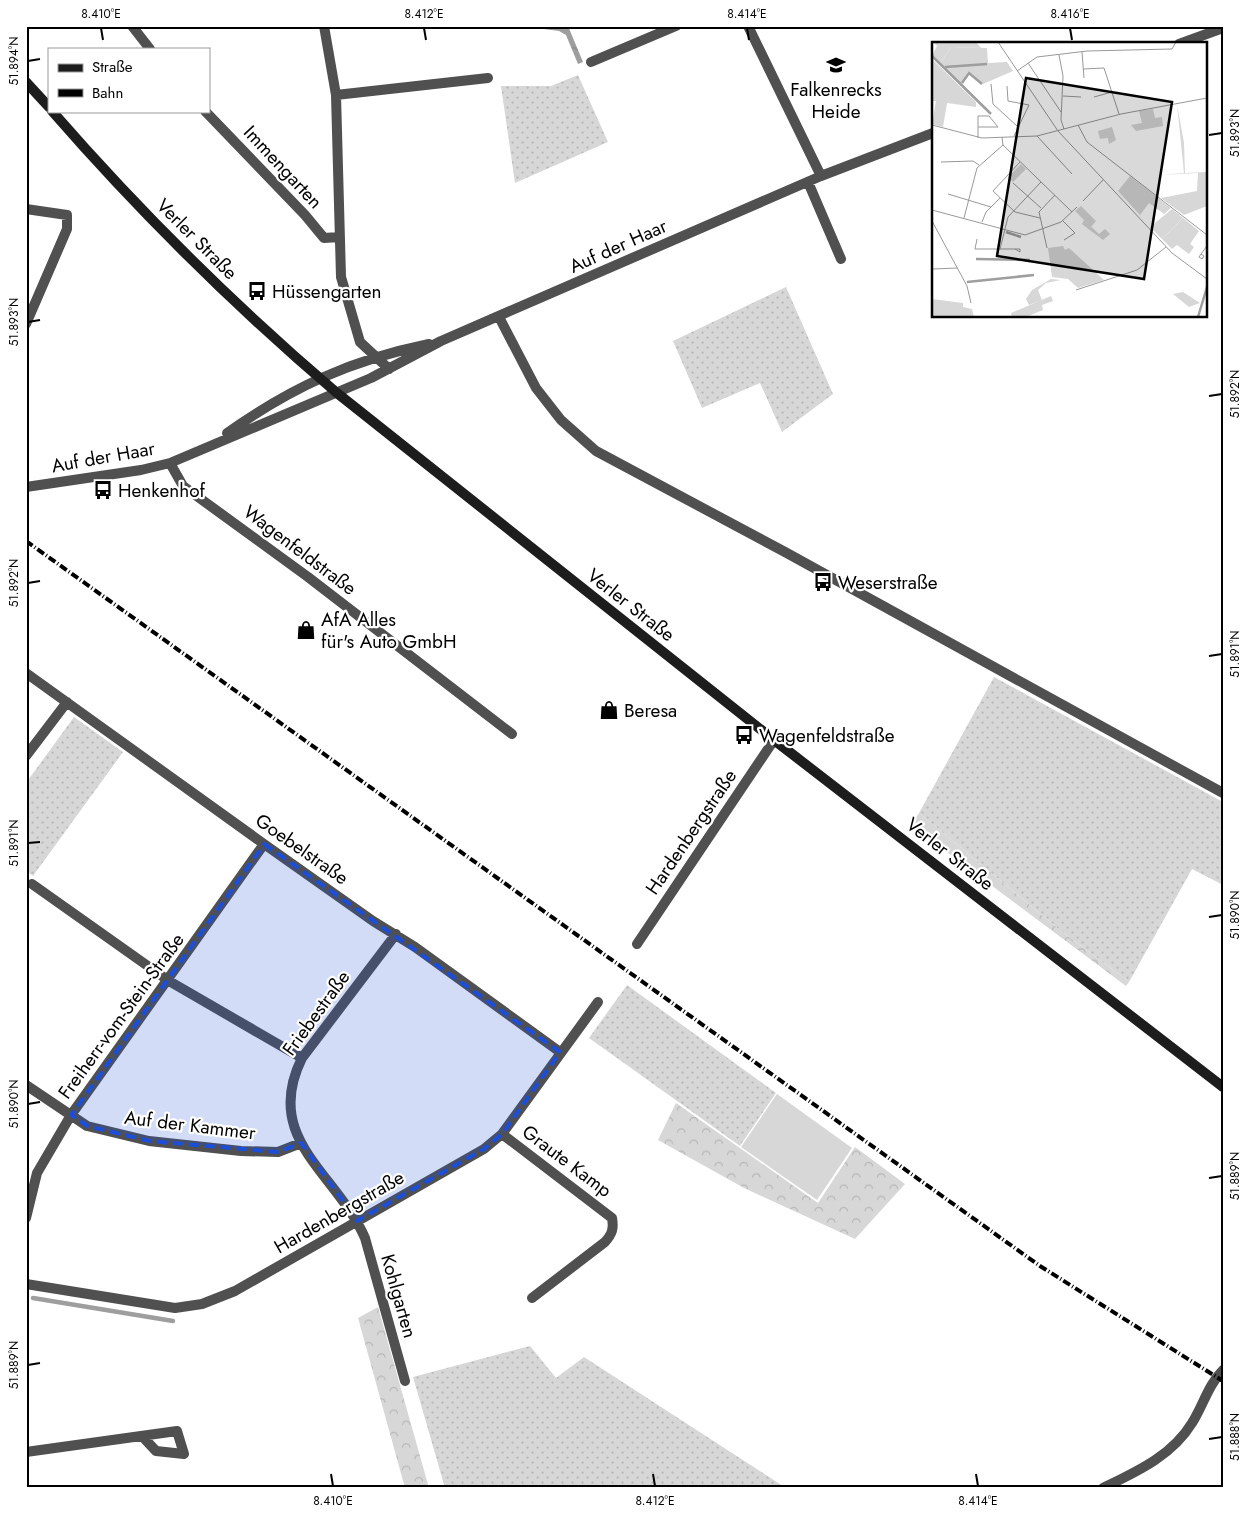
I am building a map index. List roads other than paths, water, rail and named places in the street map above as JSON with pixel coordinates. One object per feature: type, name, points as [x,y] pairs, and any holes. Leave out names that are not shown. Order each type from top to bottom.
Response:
[{"type":"main road","points":[[26,82],[48,107]]},
{"type":"main road","name":"Verler Straße","points":[[53,112],[108,176],[185,254],[280,345],[337,393],[774,740],[1223,1087]]},
{"type":"street","points":[[132,26],[149,48]]},
{"type":"street","points":[[324,26],[336,95],[341,277],[360,342],[389,369]]},
{"type":"street","points":[[591,62],[676,26]]},
{"type":"street","points":[[748,26],[821,176]]},
{"type":"street","points":[[1184,42],[1223,28]]},
{"type":"street","points":[[336,95],[488,78]]},
{"type":"street","name":"Immengarten","points":[[207,112],[324,238],[339,237]]},
{"type":"street","name":"Auf der Haar","points":[[26,487],[141,470],[170,463],[337,393],[389,369],[441,341],[821,176],[932,133]]},
{"type":"street","points":[[808,182],[841,258]]},
{"type":"street","points":[[26,209],[67,214],[67,229],[26,324]]},
{"type":"street","points":[[499,317],[536,388],[561,420],[596,451],[785,552],[1223,793]]},
{"type":"street","name":"Auf der Haar","points":[[212,444],[282,396],[319,378],[376,357],[441,341]]},
{"type":"street","name":"Wagenfeldstraße","points":[[170,463],[183,486],[308,577],[512,734]]},
{"type":"street","name":"Goebelstraße","points":[[26,673],[264,844],[373,921],[396,934],[560,1052]]},
{"type":"street","points":[[26,756],[67,702]]},
{"type":"street","name":"Hardenbergstraße","points":[[637,944],[774,740]]},
{"type":"street","name":"Freiherr-vom-Stein-Straße","points":[[26,1218],[37,1173],[71,1115],[169,981],[264,844]]},
{"type":"street","points":[[32,884],[169,981],[302,1058]]},
{"type":"street","name":"Friebestraße","points":[[357,1222],[301,1142],[290,1111],[289,1094],[293,1076],[302,1058],[396,934]]},
{"type":"street","name":"Hardenbergstraße","points":[[26,1284],[175,1308],[202,1304],[235,1291],[484,1149],[502,1134],[598,1002]]},
{"type":"street","name":"Auf der Kammer","points":[[26,1085],[87,1126],[149,1141],[241,1151],[278,1152],[301,1142]]},
{"type":"street","name":"Graute Kamp","points":[[502,1134],[612,1218],[614,1228],[605,1242],[532,1298]]},
{"type":"street","name":"Kohlgarten","points":[[357,1222],[365,1238],[405,1381]]},
{"type":"street","points":[[1103,1488],[1138,1471],[1175,1446],[1192,1424],[1208,1392],[1223,1370]]},
{"type":"street","points":[[26,1452],[142,1436]]},
{"type":"water","points":[[521,26],[568,26],[583,62],[578,64],[566,35],[559,31]]},
{"type":"waterway","points":[[33,1298],[173,1321]]},
{"type":"railway","points":[[26,541],[1040,1266],[1223,1381]]},
{"type":"place","name":"Falkenrecks Heide","points":[[836,65]]},
{"type":"place","name":"Hüssengarten","points":[[257,291]]},
{"type":"place","name":"Henkenhof","points":[[103,490]]},
{"type":"place","name":"Weserstraße","points":[[823,582]]},
{"type":"place","name":"AfA Alles für's Auto GmbH","points":[[306,630]]},
{"type":"place","name":"Beresa","points":[[609,710]]},
{"type":"place","name":"Wagenfeldstraße","points":[[744,735]]}]
